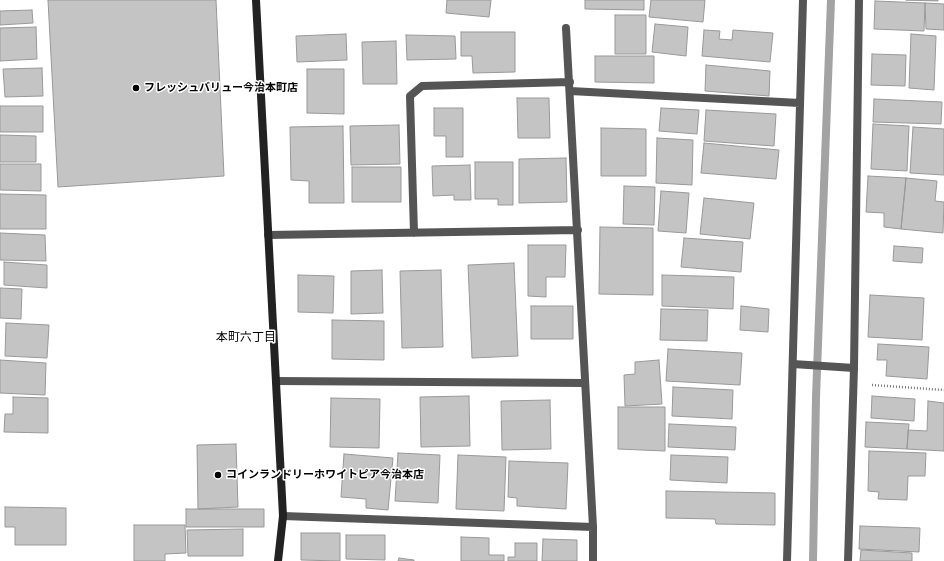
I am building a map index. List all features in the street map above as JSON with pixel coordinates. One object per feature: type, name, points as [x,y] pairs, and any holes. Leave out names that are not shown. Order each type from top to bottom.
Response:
[{"type":"street","points":[[256,0],[283,516],[278,561]]},
{"type":"street","points":[[787,561],[796,364],[803,0]]},
{"type":"street","points":[[848,561],[854,384],[859,0]]},
{"type":"street","points":[[566,28],[578,230],[593,527],[593,561]]},
{"type":"street","points":[[414,233],[410,96],[422,86],[570,82]]},
{"type":"street","points":[[570,91],[800,103]]},
{"type":"street","points":[[268,235],[578,230]]},
{"type":"street","points":[[796,364],[854,368]]},
{"type":"street","points":[[276,382],[585,384]]},
{"type":"street","points":[[283,516],[593,527]]},
{"type":"path","points":[[854,384],[944,390]]},
{"type":"building","name":"フレッシュバリュー今治本町店","points":[[48,0],[216,0],[224,176],[58,187]]},
{"type":"building","points":[[447,0],[491,0],[489,17],[446,13]]},
{"type":"building","points":[[585,0],[644,0],[644,10],[585,9]]},
{"type":"building","points":[[651,0],[705,0],[703,22],[649,17]]},
{"type":"building","points":[[906,0],[938,0],[938,1]]},
{"type":"building","points":[[875,1],[925,3],[924,31],[874,29]]},
{"type":"building","points":[[925,3],[944,4],[944,30],[926,29]]},
{"type":"building","points":[[32,10],[33,23],[0,25],[0,11]]},
{"type":"building","points":[[615,15],[646,15],[646,54],[615,54]]},
{"type":"building","points":[[655,24],[688,27],[686,56],[652,52]]},
{"type":"building","points":[[36,27],[37,59],[0,61],[0,28]]},
{"type":"building","points":[[704,30],[720,31],[719,39],[732,40],[733,30],[773,33],[770,62],[702,56]]},
{"type":"building","points":[[461,32],[515,32],[515,72],[473,73],[472,56],[461,56]]},
{"type":"building","points":[[346,34],[347,60],[297,62],[296,36]]},
{"type":"building","points":[[911,34],[936,36],[934,90],[909,88]]},
{"type":"building","points":[[406,35],[455,36],[456,59],[407,60]]},
{"type":"building","points":[[396,41],[397,84],[363,84],[362,42]]},
{"type":"building","points":[[872,54],[906,55],[905,86],[871,85]]},
{"type":"building","points":[[595,56],[654,56],[654,83],[595,82]]},
{"type":"building","points":[[706,65],[770,71],[769,96],[705,91]]},
{"type":"building","points":[[42,68],[43,96],[5,97],[3,69]]},
{"type":"building","points":[[307,69],[344,69],[344,114],[307,113]]},
{"type":"building","points":[[517,98],[549,98],[550,138],[518,138]]},
{"type":"building","points":[[874,99],[942,102],[941,124],[873,122]]},
{"type":"building","points":[[0,106],[43,106],[43,132],[0,132]]},
{"type":"building","points":[[434,108],[463,108],[463,157],[446,157],[446,136],[434,136]]},
{"type":"building","points":[[661,108],[699,110],[697,134],[659,131]]},
{"type":"building","points":[[706,110],[776,114],[774,146],[704,141]]},
{"type":"building","points":[[873,124],[909,126],[907,171],[871,169]]},
{"type":"building","points":[[399,125],[400,164],[351,165],[350,126]]},
{"type":"building","points":[[343,126],[344,203],[309,203],[309,181],[291,180],[290,127]]},
{"type":"building","points":[[913,127],[944,129],[944,175],[910,173]]},
{"type":"building","points":[[601,128],[646,129],[646,176],[601,176]]},
{"type":"building","points":[[0,135],[36,136],[36,162],[0,162]]},
{"type":"building","points":[[657,138],[693,140],[692,185],[656,183]]},
{"type":"building","points":[[704,143],[779,150],[776,179],[701,173]]},
{"type":"building","points":[[566,158],[567,202],[519,203],[519,159]]},
{"type":"building","points":[[475,162],[513,162],[513,205],[498,205],[498,199],[475,199]]},
{"type":"building","points":[[0,164],[41,164],[41,191],[0,190]]},
{"type":"building","points":[[470,165],[471,200],[454,200],[454,195],[433,196],[432,166]]},
{"type":"building","points":[[352,167],[401,167],[401,202],[352,202]]},
{"type":"building","points":[[868,176],[906,178],[901,229],[884,227],[884,213],[866,212]]},
{"type":"building","points":[[906,178],[937,181],[935,201],[944,202],[943,233],[901,229]]},
{"type":"building","points":[[624,186],[655,187],[654,225],[623,224]]},
{"type":"building","points":[[661,191],[689,193],[686,233],[658,231]]},
{"type":"building","points":[[0,194],[46,195],[46,229],[0,229]]},
{"type":"building","points":[[704,198],[754,203],[750,239],[700,234]]},
{"type":"building","points":[[600,227],[653,228],[653,295],[599,294]]},
{"type":"building","points":[[0,233],[45,235],[46,261],[0,260]]},
{"type":"building","points":[[684,238],[743,242],[741,272],[681,267]]},
{"type":"building","points":[[528,245],[566,245],[565,277],[546,277],[546,297],[528,296]]},
{"type":"building","points":[[894,246],[923,248],[922,263],[893,261]]},
{"type":"building","points":[[4,262],[47,265],[47,288],[4,285]]},
{"type":"building","points":[[514,263],[518,356],[472,358],[468,265]]},
{"type":"building","points":[[382,270],[383,313],[351,314],[351,271]]},
{"type":"building","points":[[441,270],[443,347],[402,348],[400,271]]},
{"type":"building","points":[[298,275],[334,276],[333,313],[298,312]]},
{"type":"building","points":[[662,275],[734,277],[733,309],[662,306]]},
{"type":"building","points":[[0,288],[22,289],[21,319],[0,318]]},
{"type":"building","points":[[870,295],[924,298],[922,340],[868,337]]},
{"type":"building","points":[[531,306],[573,306],[573,339],[531,339]]},
{"type":"building","points":[[741,306],[769,309],[768,332],[740,330]]},
{"type":"building","points":[[661,309],[708,310],[707,341],[660,340]]},
{"type":"building","points":[[332,320],[384,321],[384,360],[332,359]]},
{"type":"building","points":[[6,323],[49,325],[47,358],[5,356]]},
{"type":"building","points":[[878,344],[929,347],[927,379],[886,376],[887,360],[877,360]]},
{"type":"building","points":[[668,349],[742,353],[740,385],[666,381]]},
{"type":"building","points":[[0,360],[46,363],[45,395],[0,393]]},
{"type":"building","points":[[659,360],[662,404],[625,406],[624,375],[635,374],[635,362]]},
{"type":"building","points":[[673,387],[733,390],[732,419],[672,416]]},
{"type":"building","points":[[469,396],[470,446],[421,447],[420,397]]},
{"type":"building","points":[[872,396],[915,399],[914,421],[871,418]]},
{"type":"building","points":[[13,397],[48,398],[48,433],[4,432],[5,414],[13,414]]},
{"type":"building","points":[[331,398],[380,399],[379,448],[330,447]]},
{"type":"building","points":[[550,400],[551,449],[502,450],[501,401]]},
{"type":"building","points":[[928,401],[944,403],[944,451],[907,449],[908,430],[927,431]]},
{"type":"building","points":[[618,407],[665,407],[665,451],[618,449]]},
{"type":"building","points":[[866,422],[909,424],[907,449],[865,447]]},
{"type":"building","points":[[669,424],[736,427],[735,450],[668,447]]},
{"type":"building","points":[[236,444],[238,507],[198,509],[197,445]]},
{"type":"building","points":[[869,451],[926,453],[925,476],[908,476],[907,500],[878,499],[879,492],[868,491]]},
{"type":"building","points":[[398,453],[440,455],[438,503],[395,501]]},
{"type":"building","points":[[344,454],[393,458],[388,510],[366,508],[366,499],[341,497]]},
{"type":"building","points":[[458,455],[506,457],[504,511],[456,509]]},
{"type":"building","points":[[671,455],[728,457],[727,483],[670,480]]},
{"type":"building","points":[[509,461],[568,463],[566,509],[517,506],[517,498],[508,497]]},
{"type":"building","points":[[666,491],[775,493],[775,525],[716,524],[715,519],[666,518]]},
{"type":"building","points":[[5,507],[66,508],[66,545],[15,545],[15,527],[5,527]]},
{"type":"building","points":[[186,509],[264,509],[264,527],[186,527]]},
{"type":"building","points":[[134,525],[185,525],[186,553],[165,554],[165,561],[134,561]]},
{"type":"building","points":[[860,526],[920,528],[919,552],[859,549]]},
{"type":"building","points":[[243,529],[243,556],[188,556],[187,530]]},
{"type":"building","points":[[301,533],[340,533],[340,561],[301,560]]},
{"type":"building","points":[[346,535],[385,535],[385,560],[346,559]]},
{"type":"building","points":[[461,537],[489,538],[489,555],[504,555],[504,561],[461,561]]},
{"type":"building","points":[[543,539],[577,540],[577,561],[542,561]]},
{"type":"building","points":[[515,543],[537,543],[537,561],[508,561],[508,557],[515,557]]},
{"type":"building","points":[[861,550],[912,553],[912,561],[860,561]]},
{"type":"building","points":[[399,558],[414,560],[414,561],[398,561]]},
{"type":"waterway","points":[[813,561],[816,397],[831,0]]},
{"type":"place","name":"フレッシュバリュー今治本町店","points":[[136,88]]},
{"type":"place","name":"コインランドリーホワイトピア今治本店","points":[[218,475]]},
{"type":"district","name":"本町六丁目","points":[[246,337]]}]
